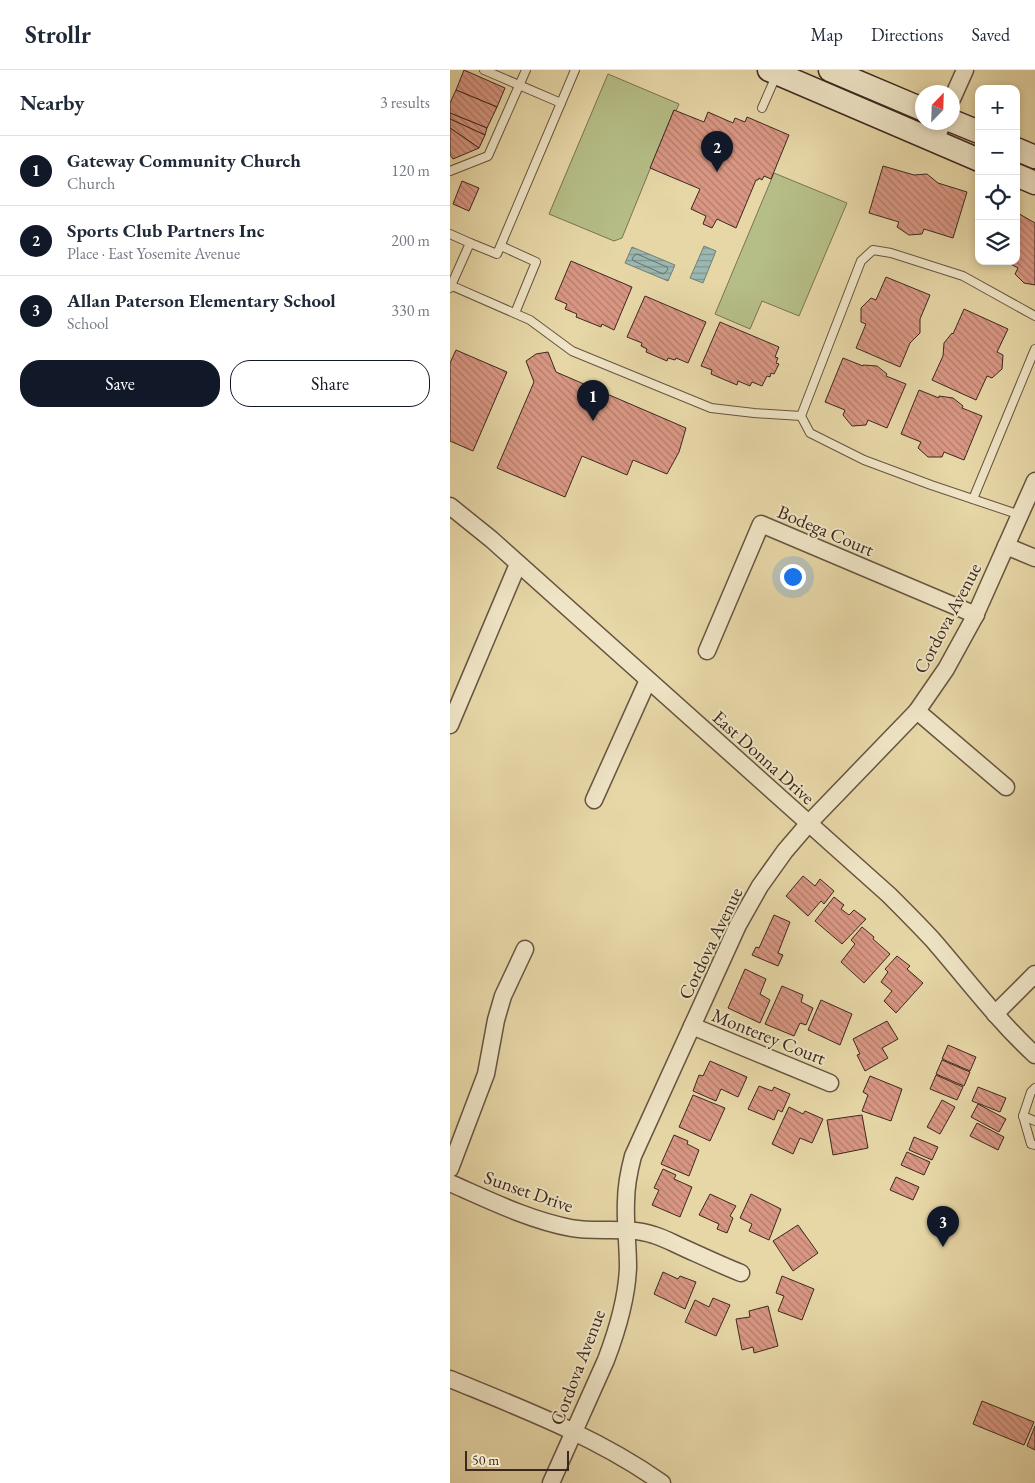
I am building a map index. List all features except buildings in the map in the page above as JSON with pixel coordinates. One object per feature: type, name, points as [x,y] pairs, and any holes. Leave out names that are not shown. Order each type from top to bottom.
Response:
[{"type":"main road","points":[[830,70],[915,106]]},
{"type":"main road","points":[[773,72],[939,132],[975,157]]},
{"type":"main road","points":[[960,124],[975,130]]},
{"type":"main road","points":[[1020,151],[1035,157]]},
{"type":"main road","points":[[1020,177],[1035,183]]},
{"type":"street","points":[[958,85],[965,70]]},
{"type":"street","name":"Cordova Avenue","points":[[552,1483],[606,1360],[620,1318],[628,1269],[626,1202],[628,1175],[634,1156],[738,924],[760,886],[785,851],[809,823],[917,711],[946,669],[976,615],[1035,481]]},
{"type":"street","name":"East Donna Drive","points":[[450,506],[518,564],[889,894],[932,939],[995,1014],[1035,1055]]},
{"type":"street","name":"Bodega Court","points":[[707,651],[760,524],[976,615]]},
{"type":"street","points":[[1006,546],[1035,558]]},
{"type":"street","points":[[450,725],[518,564]]},
{"type":"street","points":[[594,800],[648,680]]},
{"type":"street","points":[[917,711],[1006,787]]},
{"type":"street","points":[[450,1169],[486,1074],[496,1020],[503,996],[526,949]]},
{"type":"street","points":[[995,1014],[1035,974]]},
{"type":"street","name":"Monterey Court","points":[[692,1026],[830,1083]]},
{"type":"street","name":"Sunset Drive","points":[[450,1184],[549,1223],[595,1231],[627,1230],[654,1235],[741,1273]]},
{"type":"street","points":[[450,1379],[574,1431],[622,1457],[662,1483]]},
{"type":"lane","points":[[484,70],[561,103]]},
{"type":"lane","points":[[450,171],[488,156],[526,70]]},
{"type":"lane","points":[[450,234],[497,254],[575,70]]},
{"type":"lane","points":[[762,108],[773,72]]},
{"type":"lane","points":[[470,243],[450,286],[530,320],[572,351],[711,408],[800,416]]},
{"type":"lane","points":[[501,246],[536,262],[515,313]]},
{"type":"lane","points":[[800,416],[861,261],[873,250],[891,253],[963,276],[1035,316]]},
{"type":"lane","points":[[973,499],[1035,349]]},
{"type":"lane","points":[[800,416],[810,433],[864,460],[1020,514]]},
{"type":"lane","points":[[1035,1088],[1031,1092],[1024,1116],[1031,1144],[1035,1145]]},
{"type":"lane","points":[[1024,1116],[1035,1121]]},
{"type":"green space","points":[[608,74],[679,104],[676,111],[674,110],[622,238],[614,241],[549,214]]},
{"type":"green space","points":[[774,173],[847,203],[799,316],[762,301],[750,329],[715,314]]},
{"type":"water","points":[[704,246],[716,251],[703,283],[690,278]]},
{"type":"water","points":[[632,247],[675,265],[668,281],[625,263]]},
{"type":"place","name":"Sports Club Partners Inc","points":[[717,172]]},
{"type":"place","name":"Gateway Community Church","points":[[593,421]]},
{"type":"place","name":"Allan Paterson Elementary School","points":[[943,1247]]}]
